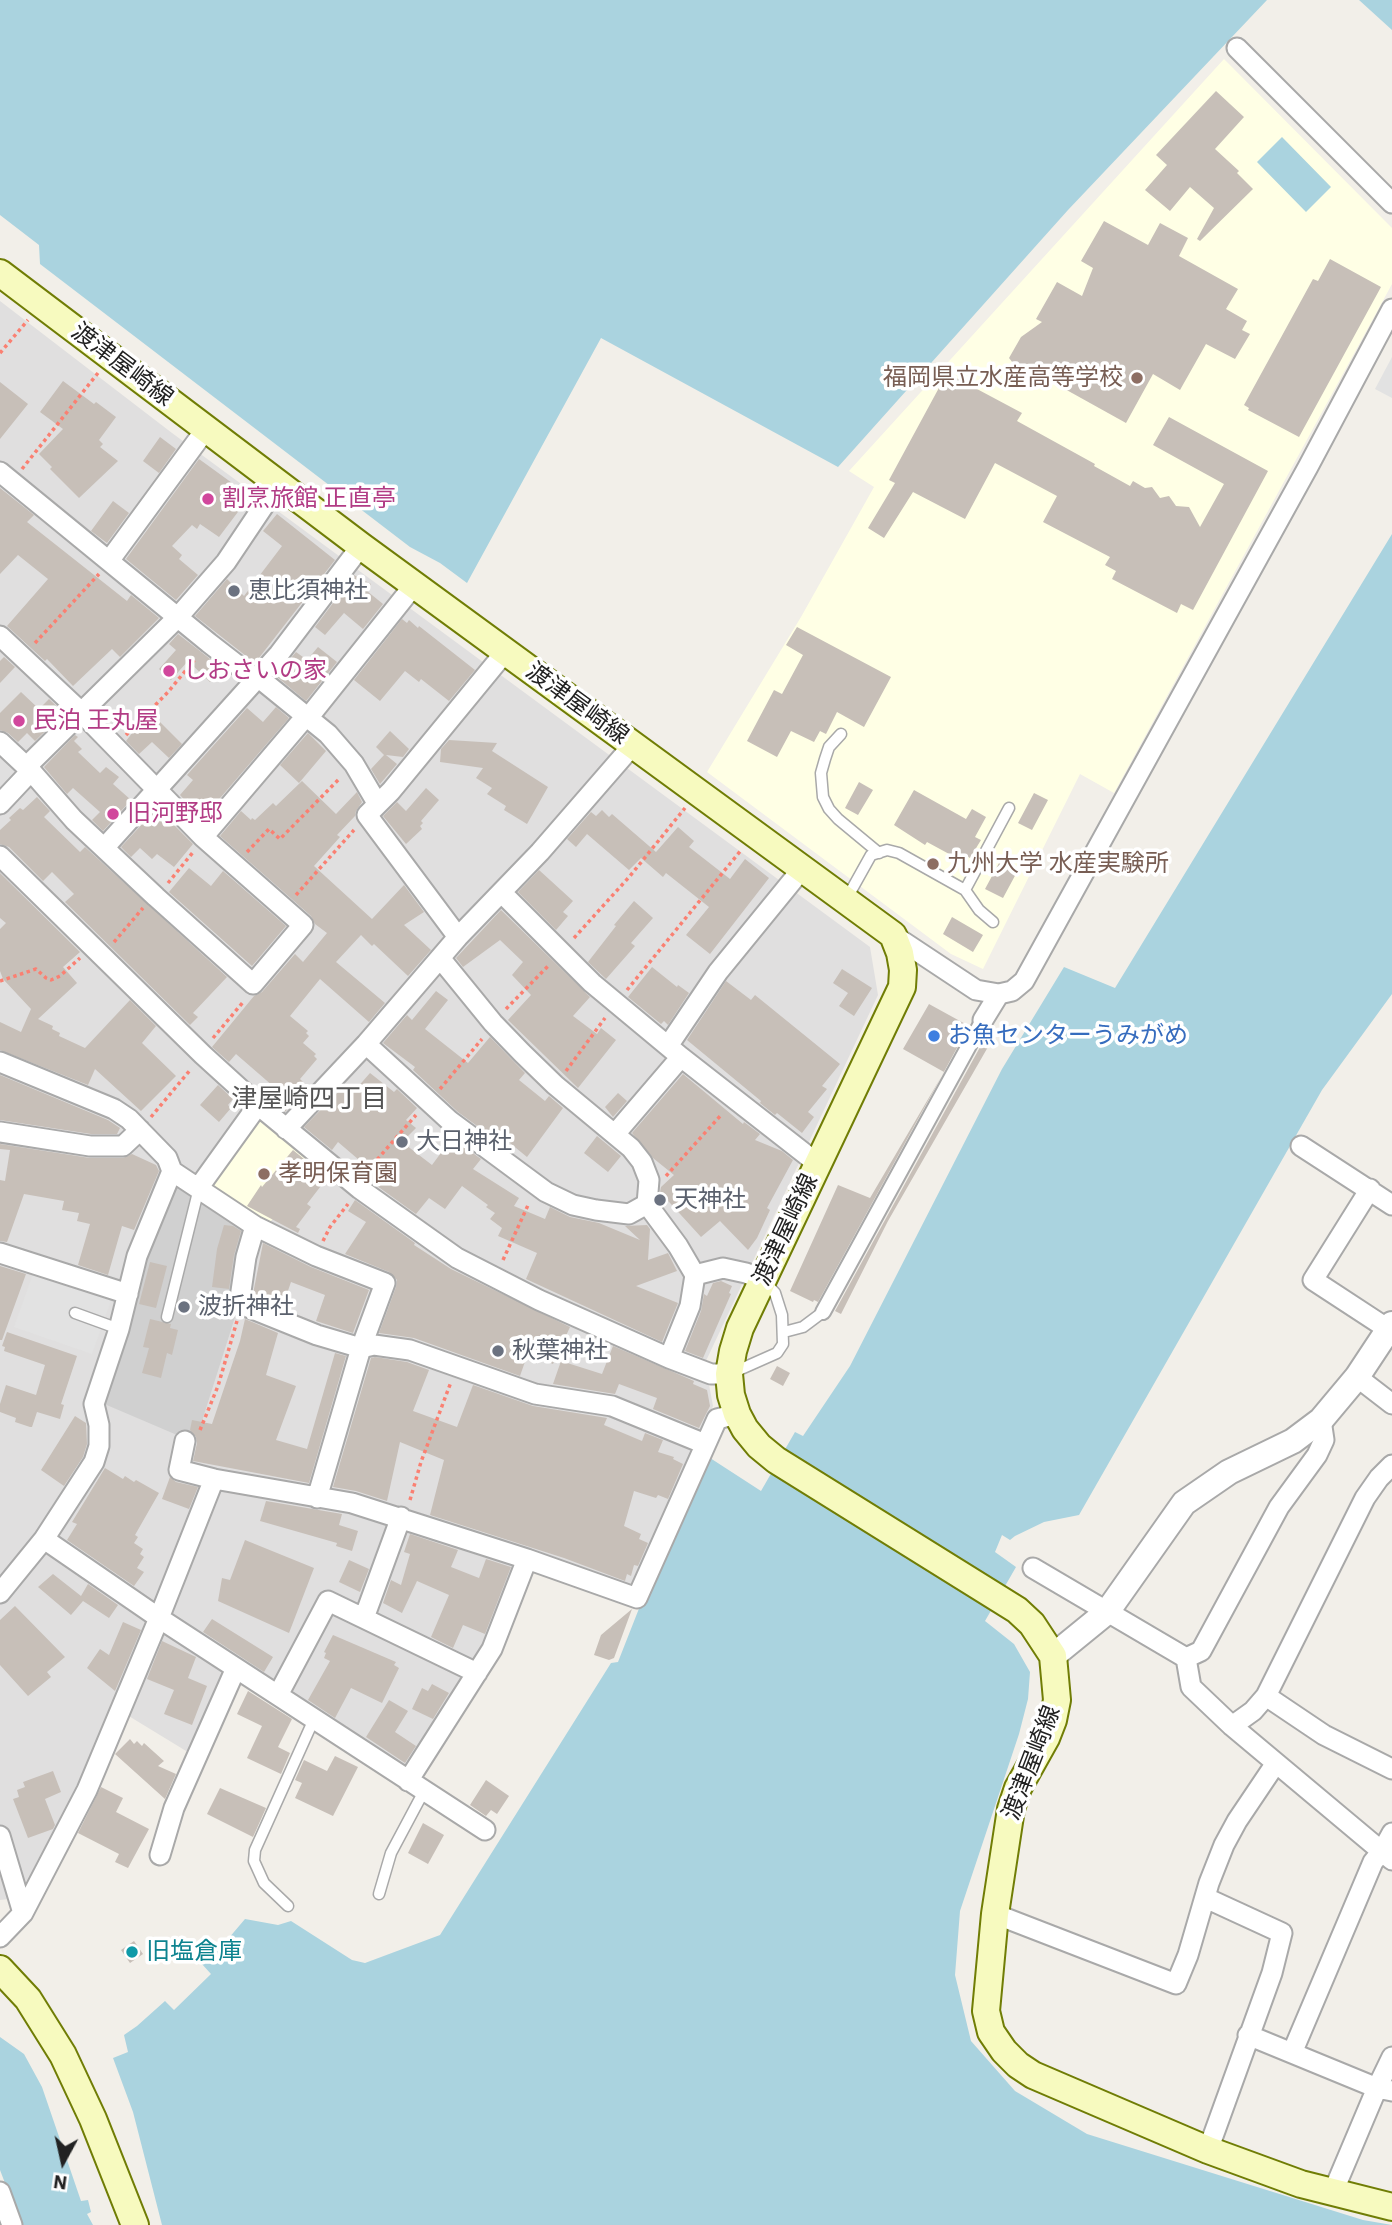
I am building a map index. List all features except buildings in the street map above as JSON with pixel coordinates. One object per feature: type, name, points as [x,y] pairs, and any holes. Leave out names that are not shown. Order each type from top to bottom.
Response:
[{"type":"main road","name":"渡津屋崎線","points":[[0,273],[362,547],[893,936],[900,953],[902,987],[740,1328],[729,1374],[731,1395],[737,1414],[759,1446],[776,1460],[997,1596],[1032,1624],[1053,1656],[1057,1700],[1053,1720],[1018,1788],[1011,1809],[995,1914],[986,2011],[991,2032],[1004,2051],[1017,2065],[1032,2075],[1208,2150],[1278,2176],[1392,2207]]},
{"type":"main road","points":[[0,1969],[28,1999],[63,2055],[93,2119],[135,2225]]},
{"type":"street","points":[[1237,48],[1392,203]]},
{"type":"street","points":[[893,936],[976,990],[999,994],[1012,990],[1024,981],[1392,309]]},
{"type":"street","points":[[109,562],[206,429]]},
{"type":"street","points":[[6,477],[209,643],[328,734],[354,764],[372,809],[458,937]]},
{"type":"street","points":[[0,804],[80,712],[178,617],[226,562],[279,483]]},
{"type":"street","points":[[104,848],[257,678],[362,547]]},
{"type":"street","points":[[203,836],[284,741],[308,718],[415,584]]},
{"type":"street","points":[[0,636],[203,836],[303,925],[253,984],[74,820],[0,742]]},
{"type":"street","points":[[372,809],[391,790],[506,651]]},
{"type":"street","points":[[286,1129],[366,1044],[440,957],[633,745]]},
{"type":"street","points":[[0,856],[96,952],[258,1105],[360,1189],[457,1258],[539,1300],[668,1358],[711,1374],[729,1374]]},
{"type":"street","points":[[615,1134],[674,1051],[718,972],[802,869]]},
{"type":"street","points":[[502,892],[616,1003],[818,1164]]},
{"type":"street","points":[[440,957],[493,1023],[555,1086],[615,1134],[642,1162],[649,1180],[647,1204],[678,1246],[695,1275],[690,1306],[668,1358]]},
{"type":"street","points":[[823,1312],[999,994]]},
{"type":"street","points":[[366,1044],[450,1121],[536,1185],[573,1205],[596,1210],[629,1214],[647,1204]]},
{"type":"street","points":[[0,1062],[114,1109],[140,1130],[167,1158],[172,1171],[255,1226],[316,1256],[385,1283],[361,1348],[317,1498]]},
{"type":"street","points":[[199,1187],[258,1105]]},
{"type":"street","points":[[0,1132],[90,1146],[123,1146],[140,1130]]},
{"type":"street","points":[[1301,1146],[1392,1205]]},
{"type":"street","points":[[0,1593],[44,1539],[94,1462],[99,1446],[99,1425],[94,1404],[119,1329],[137,1256],[172,1171]]},
{"type":"street","points":[[1053,1656],[1107,1612],[1184,1503],[1229,1472],[1293,1441],[1321,1420],[1357,1377],[1390,1326],[1313,1280],[1370,1189]]},
{"type":"street","points":[[255,1226],[246,1257],[240,1298],[250,1308],[317,1335],[361,1348],[374,1345],[410,1350],[535,1394],[611,1406],[705,1444]]},
{"type":"street","points":[[0,1252],[78,1280],[128,1294]]},
{"type":"street","points":[[695,1275],[723,1268],[763,1280]]},
{"type":"street","points":[[1357,1377],[1392,1404]]},
{"type":"street","points":[[185,1441],[180,1470],[214,1479],[352,1503],[527,1559],[637,1598],[717,1419],[737,1414]]},
{"type":"street","points":[[1186,1658],[1201,1651],[1279,1507],[1317,1455],[1324,1440],[1321,1420]]},
{"type":"street","points":[[1232,1726],[1253,1711],[1266,1696],[1365,1498],[1392,1465]]},
{"type":"street","points":[[0,1937],[23,1913],[87,1790],[214,1479]]},
{"type":"street","points":[[364,1618],[403,1518]]},
{"type":"street","points":[[44,1539],[159,1618],[485,1830]]},
{"type":"street","points":[[416,1786],[492,1648],[527,1559]]},
{"type":"street","points":[[1033,1568],[1186,1658]]},
{"type":"street","points":[[278,1695],[328,1601],[477,1673]]},
{"type":"street","points":[[1186,1658],[1191,1687],[1232,1726],[1387,1855]]},
{"type":"street","points":[[160,1855],[174,1808],[236,1668]]},
{"type":"street","points":[[1266,1696],[1324,1735],[1392,1769]]},
{"type":"street","points":[[995,1914],[1176,1984],[1188,1955],[1214,1871],[1237,1821],[1276,1763]]},
{"type":"street","points":[[1387,1855],[1392,1833]]},
{"type":"street","points":[[0,1836],[23,1913]]},
{"type":"street","points":[[1292,2053],[1373,1861],[1387,1855]]},
{"type":"street","points":[[1206,1898],[1282,1933],[1272,1973],[1208,2150]]},
{"type":"street","points":[[1248,2035],[1384,2089]]},
{"type":"street","points":[[1333,2192],[1384,2089],[1392,2057]]},
{"type":"street","points":[[0,2192],[12,2225]]},
{"type":"lane","points":[[841,734],[830,747],[823,766],[823,797],[838,819],[879,853]]},
{"type":"lane","points":[[965,890],[1009,808]]},
{"type":"lane","points":[[845,901],[870,855],[887,850],[899,853],[965,890],[979,910],[993,922]]},
{"type":"lane","points":[[167,1317],[199,1187]]},
{"type":"lane","points":[[729,1374],[748,1368],[777,1353],[783,1344],[782,1315],[775,1293],[763,1280]]},
{"type":"lane","points":[[784,1332],[803,1327],[823,1312]]},
{"type":"lane","points":[[75,1313],[119,1329]]},
{"type":"lane","points":[[288,1906],[264,1883],[256,1870],[255,1850],[314,1719]]},
{"type":"lane","points":[[379,1894],[416,1786]]},
{"type":"path","points":[[0,353],[41,304]]},
{"type":"path","points":[[6,477],[111,357]]},
{"type":"path","points":[[23,657],[109,562]]},
{"type":"path","points":[[114,747],[168,692],[209,643]]},
{"type":"path","points":[[234,865],[269,829],[280,839],[354,764]]},
{"type":"path","points":[[493,1023],[630,876],[697,792]]},
{"type":"path","points":[[283,910],[372,809]]},
{"type":"path","points":[[555,1086],[616,1003],[755,834]]},
{"type":"path","points":[[0,981],[36,969],[51,980],[96,952],[156,897],[203,836]]},
{"type":"path","points":[[140,1130],[203,1055],[204,1048],[250,993],[253,984]]},
{"type":"path","points":[[649,1180],[664,1177],[735,1100]]},
{"type":"path","points":[[494,1277],[512,1243],[536,1185]]},
{"type":"path","points":[[316,1256],[330,1227],[360,1189]]},
{"type":"path","points":[[185,1441],[195,1437],[206,1420],[239,1312],[240,1298]]},
{"type":"path","points":[[403,1518],[457,1367]]},
{"type":"shaded area","name":"福岡県立水産高等学校","points":[[1224,59],[1392,228],[1392,284],[1114,793],[1080,774],[983,969],[951,954],[707,772],[801,617],[874,487],[849,471]]},
{"type":"shaded area","points":[[0,301],[172,433],[870,947],[878,995],[705,1363],[713,1406],[634,1592],[524,1553],[477,1662],[406,1770],[233,1657],[191,1754],[114,1707],[75,1805],[32,1887],[9,1899],[0,1900]]},
{"type":"shaded area","points":[[1392,357],[1392,398],[1375,389]]},
{"type":"shaded area","name":"孝明保育園","points":[[260,1117],[317,1161],[268,1225],[211,1187]]},
{"type":"shaded area","name":"波折神社","points":[[183,1186],[245,1230],[233,1299],[236,1314],[202,1421],[193,1435],[177,1435],[102,1403],[146,1267],[145,1256],[166,1192]]},
{"type":"shaded area","points":[[35,1268],[113,1295],[92,1354],[14,1327]]},
{"type":"water","points":[[0,0],[1267,0],[1068,210],[838,467],[601,338],[467,583],[440,563],[410,547],[40,264],[39,245],[0,215]]},
{"type":"water","points":[[1359,0],[1392,0],[1392,30]]},
{"type":"water","points":[[1282,137],[1331,187],[1306,212],[1257,162]]},
{"type":"water","points":[[1392,534],[1392,994],[1322,1090],[1079,1515],[1044,1522],[1010,1540],[1002,1535],[995,1552],[1016,1567],[985,1621],[1014,1644],[1030,1672],[1028,1699],[1019,1734],[960,1911],[955,1975],[971,2041],[1015,2091],[1087,2134],[1363,2220],[1392,2225],[162,2225],[133,2112],[113,2058],[128,2052],[124,2035],[165,2001],[174,2010],[211,1974],[201,1963],[228,1939],[245,1919],[278,1925],[291,1921],[352,1960],[365,1963],[440,1935],[611,1663],[618,1662],[707,1456],[761,1491],[795,1432],[803,1436],[850,1366],[1002,1069],[1064,967],[1115,988]]},
{"type":"water","points":[[0,2037],[24,2054],[42,2087],[81,2201],[88,2200],[91,2212],[87,2214],[93,2225],[21,2225],[0,2170]]},
{"type":"place","name":"福岡県立水産高等学校","points":[[1137,378]]},
{"type":"place","name":"割烹旅館 正直亭","points":[[208,499]]},
{"type":"place","name":"恵比須神社","points":[[234,591]]},
{"type":"place","name":"しおさいの家","points":[[169,671]]},
{"type":"place","name":"民泊 王丸屋","points":[[19,721]]},
{"type":"place","name":"旧河野邸","points":[[113,814]]},
{"type":"place","name":"九州大学 水産実験所","points":[[933,864]]},
{"type":"place","name":"お魚センターうみがめ","points":[[934,1036]]},
{"type":"place","name":"大日神社","points":[[402,1142]]},
{"type":"place","name":"孝明保育園","points":[[264,1174]]},
{"type":"place","name":"天神社","points":[[660,1200]]},
{"type":"place","name":"波折神社","points":[[184,1307]]},
{"type":"place","name":"秋葉神社","points":[[498,1351]]},
{"type":"place","name":"旧塩倉庫","points":[[132,1952]]},
{"type":"district","name":"津屋崎四丁目","points":[[309,1099]]}]
